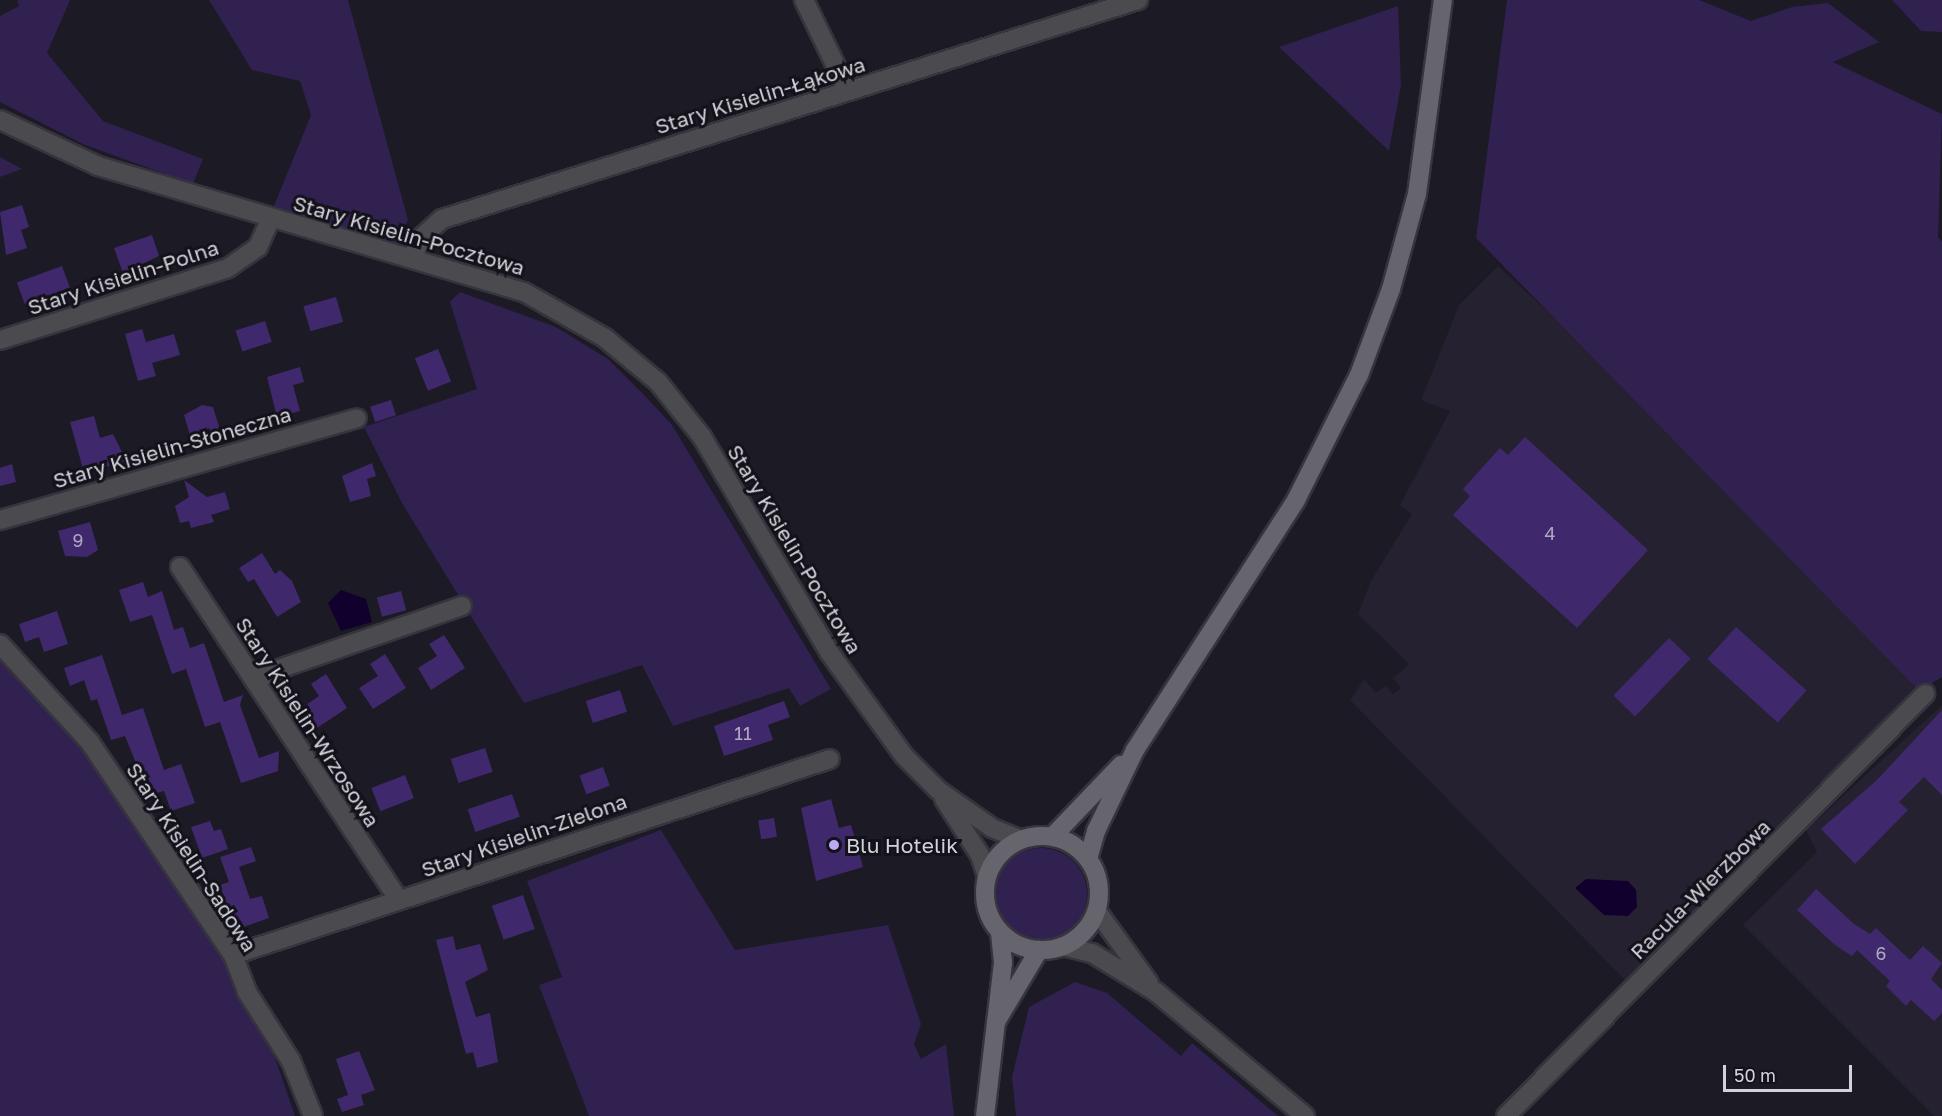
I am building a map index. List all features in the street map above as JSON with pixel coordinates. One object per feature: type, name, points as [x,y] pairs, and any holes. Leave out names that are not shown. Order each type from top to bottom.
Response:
[{"type":"main road","points":[[1088,859],[1096,831],[1135,750],[1296,501],[1359,375],[1391,289],[1416,194],[1443,0]]},
{"type":"main road","points":[[985,1116],[1003,962],[1000,932],[986,905],[987,877],[994,861],[1021,840],[1054,835],[1135,750]]},
{"type":"main road","points":[[1000,932],[1020,947],[1040,950],[1063,946],[1086,931],[1096,911],[1099,887],[1088,859],[1054,835]]},
{"type":"main road","points":[[995,1023],[1040,950]]},
{"type":"street","points":[[804,0],[848,91]]},
{"type":"street","name":"Stary Kisielin-Łąkowa","points":[[412,256],[423,236],[442,219],[1138,0]]},
{"type":"street","name":"Stary Kisielin-Pocztowa","points":[[0,120],[98,166],[271,218],[412,256],[524,292],[566,312],[658,382],[702,437],[876,721],[938,790],[980,855],[987,877]]},
{"type":"street","name":"Stary Kisielin-Polna","points":[[0,340],[228,268],[258,247],[271,218]]},
{"type":"street","name":"Stary Kisielin-Słoneczna","points":[[0,520],[357,418]]},
{"type":"street","name":"Stary Kisielin-Wrzosowa","points":[[180,567],[399,901]]},
{"type":"street","points":[[256,682],[270,672],[462,606]]},
{"type":"street","name":"Stary Kisielin-Sadowa","points":[[0,644],[89,741],[233,955],[247,992],[291,1061],[313,1116]]},
{"type":"street","name":"Racula-Wierzbowa","points":[[1506,1116],[1925,694]]},
{"type":"street","name":"Stary Kisielin-Zielona","points":[[233,955],[830,759]]},
{"type":"street","name":"Stary Kisielin-Pocztowa","points":[[938,790],[992,828],[1021,840]]},
{"type":"street","points":[[1096,911],[1156,992]]},
{"type":"street","points":[[1063,946],[1092,953],[1156,992],[1305,1116]]},
{"type":"shaded area","points":[[17,0],[70,0],[47,53],[103,121],[203,159],[193,184],[85,145],[0,102],[0,16],[19,6]]},
{"type":"shaded area","points":[[209,0],[348,0],[408,220],[398,243],[274,206],[311,115],[300,81],[252,70]]},
{"type":"shaded area","points":[[1507,0],[1699,0],[1751,21],[1792,7],[1828,3],[1879,42],[1833,62],[1942,114],[1938,238],[1942,241],[1942,677],[1919,691],[1476,238]]},
{"type":"shaded area","points":[[1892,0],[1942,0],[1942,32],[1921,31]]},
{"type":"shaded area","points":[[1398,6],[1401,85],[1389,151],[1279,47]]},
{"type":"shaded area","points":[[0,157],[22,169],[0,177]]},
{"type":"shaded area","points":[[1498,266],[1593,353],[1915,687],[1628,983],[1350,700],[1364,679],[1376,693],[1386,686],[1393,694],[1401,688],[1393,678],[1409,664],[1358,614],[1371,581],[1412,514],[1400,505],[1450,411],[1421,400],[1459,305]]},
{"type":"shaded area","points":[[460,292],[556,327],[608,359],[646,397],[672,425],[831,689],[800,706],[789,688],[673,726],[642,665],[524,703],[402,503],[364,427],[477,389],[450,302]]},
{"type":"shaded area","points":[[341,590],[366,599],[372,622],[341,631],[328,603]]},
{"type":"shaded area","points":[[0,642],[27,664],[228,957],[277,1063],[295,1116],[0,1116]]},
{"type":"shaded area","points":[[1942,705],[1942,1116],[1934,1116],[1743,925],[1817,852],[1806,830]]},
{"type":"shaded area","points":[[661,830],[735,950],[888,925],[921,1024],[914,1044],[921,1059],[946,1044],[954,1116],[589,1116],[539,985],[562,977],[527,881]]},
{"type":"shaded area","points":[[1041,848],[1058,852],[1073,862],[1083,877],[1087,894],[1083,911],[1073,926],[1058,936],[1041,940],[1024,936],[1009,926],[999,911],[995,894],[999,877],[1009,862],[1024,852]]},
{"type":"shaded area","points":[[1586,879],[1628,881],[1636,890],[1637,907],[1628,916],[1604,915],[1575,888]]},
{"type":"shaded area","points":[[1075,982],[1107,993],[1181,1056],[1192,1043],[1278,1116],[1016,1116],[1012,1077],[1029,1007]]},
{"type":"building","points":[[22,205],[29,227],[21,230],[27,248],[6,255],[0,212]]},
{"type":"building","points":[[152,235],[159,256],[123,273],[114,248]]},
{"type":"building","points":[[62,266],[70,288],[25,304],[17,282]]},
{"type":"building","points":[[336,297],[343,322],[310,331],[303,306]]},
{"type":"building","points":[[265,321],[272,342],[242,352],[236,331]]},
{"type":"building","points":[[142,329],[146,342],[174,334],[180,355],[152,363],[156,376],[138,381],[125,334]]},
{"type":"building","points":[[438,349],[451,381],[428,391],[415,358]]},
{"type":"building","points":[[300,367],[304,382],[293,385],[300,411],[277,417],[267,377]]},
{"type":"building","points":[[391,400],[396,415],[375,422],[370,407]]},
{"type":"building","points":[[202,405],[213,407],[220,430],[191,439],[184,415]]},
{"type":"building","points":[[94,416],[100,438],[113,434],[128,464],[83,469],[70,422]]},
{"type":"building","points":[[1525,437],[1648,550],[1577,628],[1453,515],[1470,496],[1463,489],[1500,448],[1508,455]]},
{"type":"building","points":[[372,463],[376,476],[367,479],[371,496],[350,502],[342,476]]},
{"type":"building","points":[[12,464],[16,482],[0,486],[0,468]]},
{"type":"building","points":[[184,480],[207,497],[225,492],[230,509],[211,515],[214,522],[191,528],[189,521],[180,523],[175,506],[189,497]]},
{"type":"building","points":[[90,522],[98,550],[87,557],[65,556],[58,531]]},
{"type":"building","points":[[262,553],[275,574],[280,570],[292,581],[301,602],[277,617],[254,579],[248,582],[239,568]]},
{"type":"building","points":[[143,582],[148,597],[162,591],[174,630],[183,627],[190,648],[204,643],[224,702],[243,695],[240,705],[259,758],[279,751],[278,771],[241,783],[220,722],[205,727],[186,669],[172,674],[152,615],[130,622],[119,590]]},
{"type":"building","points":[[401,591],[406,610],[382,617],[377,597]]},
{"type":"building","points":[[57,611],[68,644],[44,652],[39,637],[25,642],[19,624]]},
{"type":"building","points":[[1736,627],[1807,691],[1778,723],[1707,659]]},
{"type":"building","points":[[444,635],[465,668],[431,690],[418,668],[437,656],[429,644]]},
{"type":"building","points":[[1669,638],[1691,659],[1635,716],[1613,696]]},
{"type":"building","points":[[385,654],[406,688],[373,709],[359,688],[378,676],[370,664]]},
{"type":"building","points":[[102,655],[122,715],[143,708],[164,770],[181,764],[195,803],[171,811],[164,791],[149,795],[125,736],[111,740],[97,699],[91,701],[84,680],[70,686],[64,668]]},
{"type":"building","points":[[326,674],[347,708],[314,730],[300,709],[319,696],[311,684]]},
{"type":"building","points":[[620,690],[627,712],[593,723],[586,701]]},
{"type":"building","points":[[784,701],[790,717],[768,725],[773,740],[724,756],[714,726]]},
{"type":"building","points":[[1942,710],[1942,795],[1924,777],[1899,802],[1908,810],[1855,864],[1821,829],[1877,780]]},
{"type":"building","points":[[485,748],[493,772],[458,783],[451,759]]},
{"type":"building","points":[[603,767],[610,786],[586,794],[580,776]]},
{"type":"building","points":[[405,775],[414,798],[380,811],[371,788]]},
{"type":"building","points":[[512,794],[520,817],[475,832],[468,809]]},
{"type":"building","name":"Blu Hotelik","points":[[831,799],[839,828],[851,825],[863,867],[816,881],[801,808]]},
{"type":"building","points":[[774,818],[777,837],[761,839],[758,821]]},
{"type":"building","points":[[210,821],[214,831],[221,829],[228,849],[202,858],[191,827]]},
{"type":"building","points":[[251,847],[256,861],[239,867],[250,899],[262,896],[269,918],[235,930],[220,885],[229,882],[220,857]]},
{"type":"building","points":[[1816,889],[1854,924],[1870,934],[1876,928],[1910,960],[1923,946],[1942,963],[1931,979],[1942,990],[1942,1013],[1934,1021],[1911,1000],[1906,1006],[1886,986],[1890,981],[1857,950],[1852,956],[1835,945],[1797,910]]},
{"type":"building","points":[[523,895],[535,929],[504,940],[492,906]]},
{"type":"building","points":[[453,936],[456,950],[480,944],[488,970],[465,982],[476,1017],[490,1013],[498,1062],[477,1068],[473,1052],[466,1054],[436,940]]},
{"type":"building","points":[[359,1051],[375,1090],[361,1095],[364,1105],[342,1112],[337,1099],[348,1095],[336,1059]]},
{"type":"place","name":"Blu Hotelik","points":[[834,845]]}]
